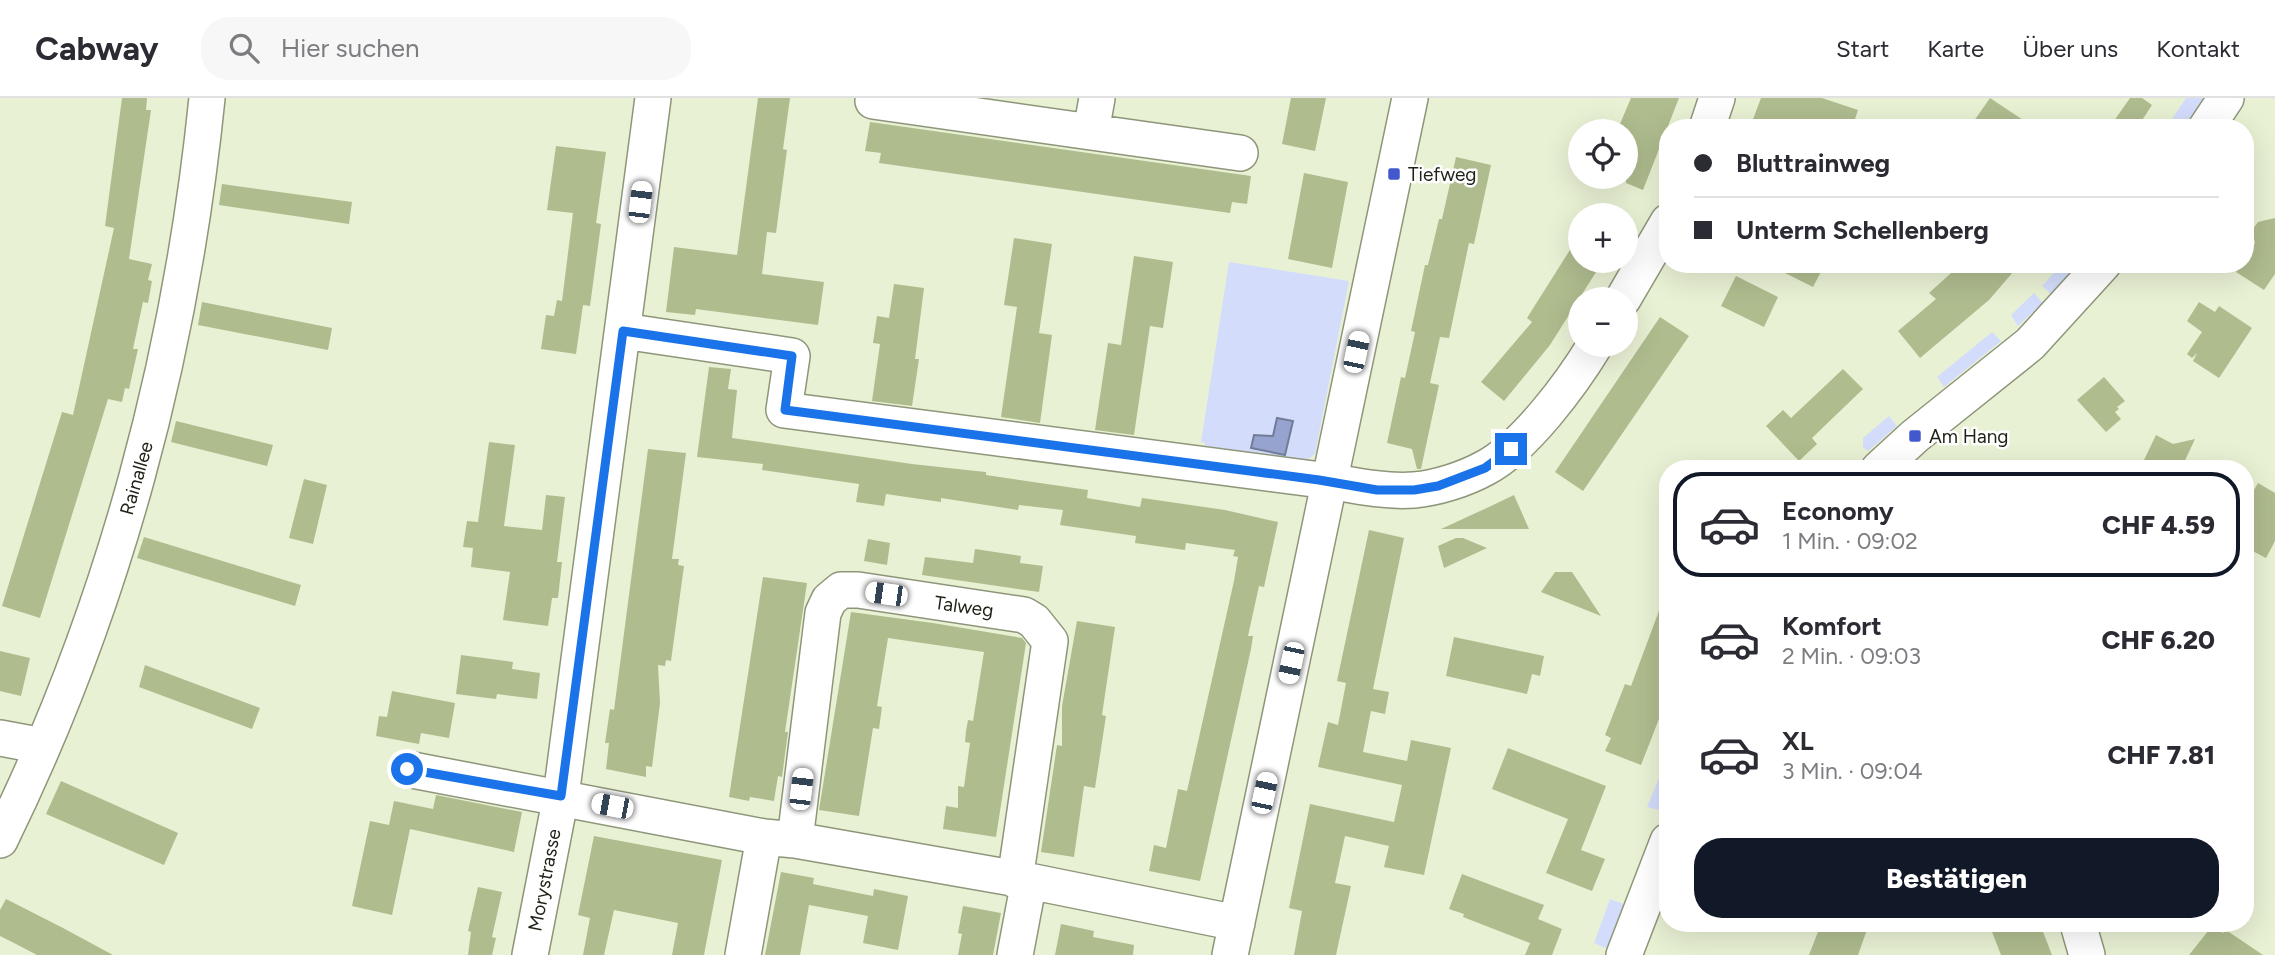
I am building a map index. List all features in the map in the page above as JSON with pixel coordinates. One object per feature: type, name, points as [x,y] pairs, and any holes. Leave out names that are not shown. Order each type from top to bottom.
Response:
[{"type":"street","name":"Rainallee","points":[[0,840],[43,746],[96,606],[142,460],[160,391],[186,260],[207,98]]},
{"type":"street","name":"Morystrasse","points":[[530,955],[561,796],[653,98]]},
{"type":"street","points":[[1091,132],[1097,98]]},
{"type":"street","points":[[407,769],[1022,881],[1233,939],[1410,98]]},
{"type":"street","points":[[1710,119],[1717,98]]},
{"type":"street","points":[[2212,119],[2226,98]]},
{"type":"street","points":[[873,101],[1240,153]]},
{"type":"street","points":[[1630,287],[1659,237]]},
{"type":"street","points":[[1889,460],[2030,344],[2096,273]]},
{"type":"street","points":[[623,331],[792,356],[785,410],[1329,481],[1377,490],[1414,490],[1438,486],[1485,468],[1511,449],[1544,414],[1586,357]]},
{"type":"street","name":"Talweg","points":[[780,838],[823,613],[829,600],[842,590],[858,590],[1024,615],[1034,621],[1050,641],[1022,881]]},
{"type":"street","points":[[0,738],[43,746]]},
{"type":"street","points":[[743,955],[780,838]]},
{"type":"street","points":[[1624,955],[1659,864]]},
{"type":"street","points":[[1015,955],[1022,881]]},
{"type":"street","points":[[2080,932],[2087,955]]},
{"type":"shaded area","points":[[2186,98],[2204,98],[2189,119],[2172,119]]},
{"type":"shaded area","points":[[1229,262],[1349,281],[1315,454],[1306,461],[1204,461],[1205,443],[1201,442]]},
{"type":"shaded area","points":[[2054,273],[2074,273],[2053,296],[2042,286]]},
{"type":"shaded area","points":[[2034,293],[2043,303],[2018,326],[2011,315]]},
{"type":"shaded area","points":[[1992,332],[2001,341],[1944,387],[1937,377]]},
{"type":"shaded area","points":[[1889,416],[1897,426],[1868,451],[1863,447],[1863,438]]},
{"type":"shaded area","points":[[1277,418],[1293,421],[1285,455],[1251,448],[1254,435],[1273,436]]},
{"type":"shaded area","points":[[1659,778],[1659,810],[1647,807]]},
{"type":"shaded area","points":[[1610,899],[1624,904],[1608,949],[1594,943]]},
{"type":"building","points":[[122,98],[147,98],[146,110],[151,110],[129,259],[152,264],[148,280],[152,281],[148,303],[143,302],[133,349],[138,349],[129,389],[125,388],[122,402],[108,399],[40,618],[2,606],[62,412],[73,415],[114,228],[105,226]]},
{"type":"building","points":[[758,98],[790,98],[783,149],[787,150],[776,233],[767,232],[762,274],[824,282],[818,325],[696,309],[695,315],[666,312],[674,247],[737,255]]},
{"type":"building","points":[[1291,98],[1326,98],[1315,151],[1282,144]]},
{"type":"building","points":[[1631,98],[1679,98],[1671,119],[1659,119],[1659,149],[1643,190],[1638,188],[1638,119],[1622,119]]},
{"type":"building","points":[[1761,98],[1822,98],[1858,110],[1855,119],[1753,119]]},
{"type":"building","points":[[1990,98],[2022,119],[1975,119]]},
{"type":"building","points":[[2130,98],[2142,98],[2152,105],[2143,119],[2115,119]]},
{"type":"building","points":[[870,122],[1251,176],[1247,204],[1232,202],[1230,213],[879,163],[881,153],[865,151]]},
{"type":"building","points":[[556,146],[606,152],[596,223],[601,224],[590,306],[583,305],[576,354],[541,349],[546,315],[554,316],[557,300],[562,301],[573,213],[547,210]]},
{"type":"building","points":[[1456,157],[1491,165],[1474,244],[1469,243],[1449,338],[1440,337],[1430,383],[1439,385],[1421,469],[1417,469],[1412,449],[1387,443],[1401,377],[1405,378],[1415,332],[1411,331],[1425,265],[1428,265],[1439,219],[1442,219]]},
{"type":"building","points":[[1304,173],[1348,182],[1332,268],[1288,259]]},
{"type":"building","points":[[222,184],[352,202],[349,224],[219,205]]},
{"type":"building","points":[[2275,218],[2275,274],[2264,290],[2238,273],[2254,273],[2254,227],[2258,222]]},
{"type":"building","points":[[1014,238],[1052,244],[1039,333],[1052,335],[1040,423],[1001,417],[1017,307],[1004,305]]},
{"type":"building","points":[[1568,253],[1568,273],[1595,273],[1587,287],[1568,287],[1568,316],[1550,345],[1504,401],[1481,382],[1532,322],[1527,318]]},
{"type":"building","points":[[1134,256],[1173,262],[1163,328],[1150,326],[1134,435],[1095,430],[1108,343],[1121,345]]},
{"type":"building","points":[[1785,273],[1820,273],[1813,287]]},
{"type":"building","points":[[1951,273],[2012,273],[1989,300],[1920,358],[1898,331],[1936,299],[1929,293]]},
{"type":"building","points":[[1736,276],[1778,297],[1764,327],[1721,306]]},
{"type":"building","points":[[894,284],[924,288],[915,359],[919,359],[912,406],[872,401],[880,344],[873,343],[877,316],[889,318]]},
{"type":"building","points":[[202,302],[332,328],[328,350],[198,325]]},
{"type":"building","points":[[2199,302],[2215,312],[2219,306],[2252,328],[2219,378],[2193,361],[2197,353],[2192,358],[2187,354],[2202,332],[2187,321]]},
{"type":"building","points":[[1660,317],[1689,336],[1583,491],[1555,472],[1633,357],[1638,357],[1638,349]]},
{"type":"building","points":[[709,367],[731,369],[728,389],[737,390],[732,438],[986,472],[986,475],[1088,490],[1087,498],[1140,507],[1142,498],[1225,510],[1278,522],[1264,587],[1259,586],[1248,636],[1253,636],[1251,649],[1200,881],[1149,871],[1154,845],[1166,848],[1178,789],[1187,791],[1234,581],[1238,557],[1233,556],[1235,550],[1186,543],[1185,550],[1135,543],[1136,536],[1060,525],[1063,510],[1019,505],[1018,510],[941,498],[941,502],[886,494],[884,506],[856,502],[859,484],[762,470],[763,464],[697,457]]},
{"type":"building","points":[[1843,369],[1863,389],[1812,438],[1817,444],[1800,460],[1766,426],[1783,410],[1791,418]]},
{"type":"building","points":[[2104,377],[2125,401],[2115,412],[2121,419],[2106,432],[2077,400]]},
{"type":"building","points":[[176,421],[273,445],[267,466],[171,442]]},
{"type":"building","points":[[2156,435],[2173,444],[2195,439],[2185,460],[2144,460]]},
{"type":"building","points":[[489,442],[515,445],[504,526],[542,530],[546,495],[565,497],[557,562],[562,562],[558,598],[552,598],[548,626],[503,620],[510,572],[471,567],[473,548],[463,547],[467,521],[478,522]]},
{"type":"building","points":[[648,449],[686,453],[672,559],[679,559],[678,565],[684,566],[671,661],[666,660],[665,666],[658,665],[660,703],[652,767],[646,766],[646,777],[606,769],[609,743],[605,743],[610,709],[614,710]]},
{"type":"building","points":[[304,479],[327,485],[313,544],[289,538]]},
{"type":"building","points":[[2258,483],[2275,493],[2275,541],[2266,558],[2254,552],[2254,490]]},
{"type":"building","points":[[1514,495],[1529,529],[1441,529],[1491,506]]},
{"type":"building","points":[[1369,530],[1404,538],[1373,689],[1389,692],[1385,714],[1371,711],[1363,752],[1407,761],[1411,740],[1451,748],[1424,875],[1384,867],[1389,846],[1345,836],[1335,883],[1351,886],[1336,955],[1294,955],[1302,911],[1289,908],[1310,804],[1394,822],[1402,785],[1318,767],[1328,722],[1338,725],[1346,683],[1337,681]]},
{"type":"building","points":[[144,537],[301,585],[295,606],[137,558]]},
{"type":"building","points":[[1456,538],[1463,538],[1487,548],[1444,568],[1438,546]]},
{"type":"building","points":[[868,539],[890,543],[887,565],[864,561]]},
{"type":"building","points":[[975,549],[1021,556],[1020,563],[1043,566],[1039,592],[922,575],[925,557],[973,563]]},
{"type":"building","points":[[1555,572],[1572,572],[1601,616],[1541,592]]},
{"type":"building","points":[[763,577],[807,583],[785,732],[788,732],[782,777],[778,776],[774,801],[750,797],[749,801],[729,797]]},
{"type":"building","points":[[1659,611],[1659,719],[1641,765],[1605,751],[1611,738],[1605,735],[1625,684],[1631,686]]},
{"type":"building","points":[[851,612],[1022,638],[1026,643],[996,837],[943,829],[946,806],[958,808],[958,786],[964,787],[970,743],[965,742],[966,731],[968,720],[973,721],[984,652],[888,638],[877,706],[882,707],[879,729],[873,728],[859,816],[819,810]]},
{"type":"building","points":[[1077,621],[1115,627],[1095,788],[1084,786],[1074,857],[1041,852],[1057,745],[1062,746],[1062,706]]},
{"type":"building","points":[[1454,637],[1544,656],[1540,676],[1532,674],[1527,694],[1446,676]]},
{"type":"building","points":[[0,651],[30,658],[21,696],[0,691]]},
{"type":"building","points":[[461,655],[513,662],[512,669],[540,673],[537,699],[497,694],[496,699],[456,694]]},
{"type":"building","points":[[145,665],[260,708],[252,729],[139,687]]},
{"type":"building","points":[[392,691],[455,703],[449,738],[421,733],[419,744],[376,736],[379,716],[387,717]]},
{"type":"building","points":[[1508,748],[1606,786],[1581,850],[1605,859],[1592,891],[1546,873],[1568,819],[1492,789]]},
{"type":"building","points":[[61,781],[178,833],[164,865],[46,814]]},
{"type":"building","points":[[436,795],[522,812],[514,852],[410,829],[392,915],[352,906],[370,821],[389,825],[394,801],[433,809]]},
{"type":"building","points":[[594,836],[722,860],[704,955],[672,955],[678,923],[614,910],[604,955],[583,955],[590,918],[578,915]]},
{"type":"building","points":[[781,872],[814,878],[813,884],[873,896],[874,889],[908,896],[898,950],[863,943],[868,916],[809,905],[800,955],[765,955]]},
{"type":"building","points":[[1462,874],[1544,905],[1538,919],[1562,929],[1552,955],[1525,955],[1530,943],[1449,909]]},
{"type":"building","points":[[478,887],[502,892],[492,937],[496,938],[492,955],[468,955],[471,932],[468,931]]},
{"type":"building","points":[[6,899],[113,955],[37,955],[0,936],[0,910]]},
{"type":"building","points":[[963,906],[1001,913],[993,955],[958,955],[962,934],[958,933]]},
{"type":"building","points":[[1061,924],[1094,931],[1093,937],[1134,945],[1133,955],[1055,955]]},
{"type":"building","points":[[1818,932],[1866,932],[1858,955],[1809,955]]},
{"type":"building","points":[[1992,932],[2043,932],[2052,955],[2001,955]]},
{"type":"building","points":[[2207,932],[2229,932],[2263,955],[2189,955]]},
{"type":"place","name":"Tiefweg","points":[[1394,174]]},
{"type":"place","name":"Am Hang","points":[[1915,436]]},
{"type":"route","points":[[407,769],[561,796],[623,331],[792,356],[785,410],[1319,480],[1377,490],[1414,490],[1438,486],[1485,468],[1511,449]]}]
